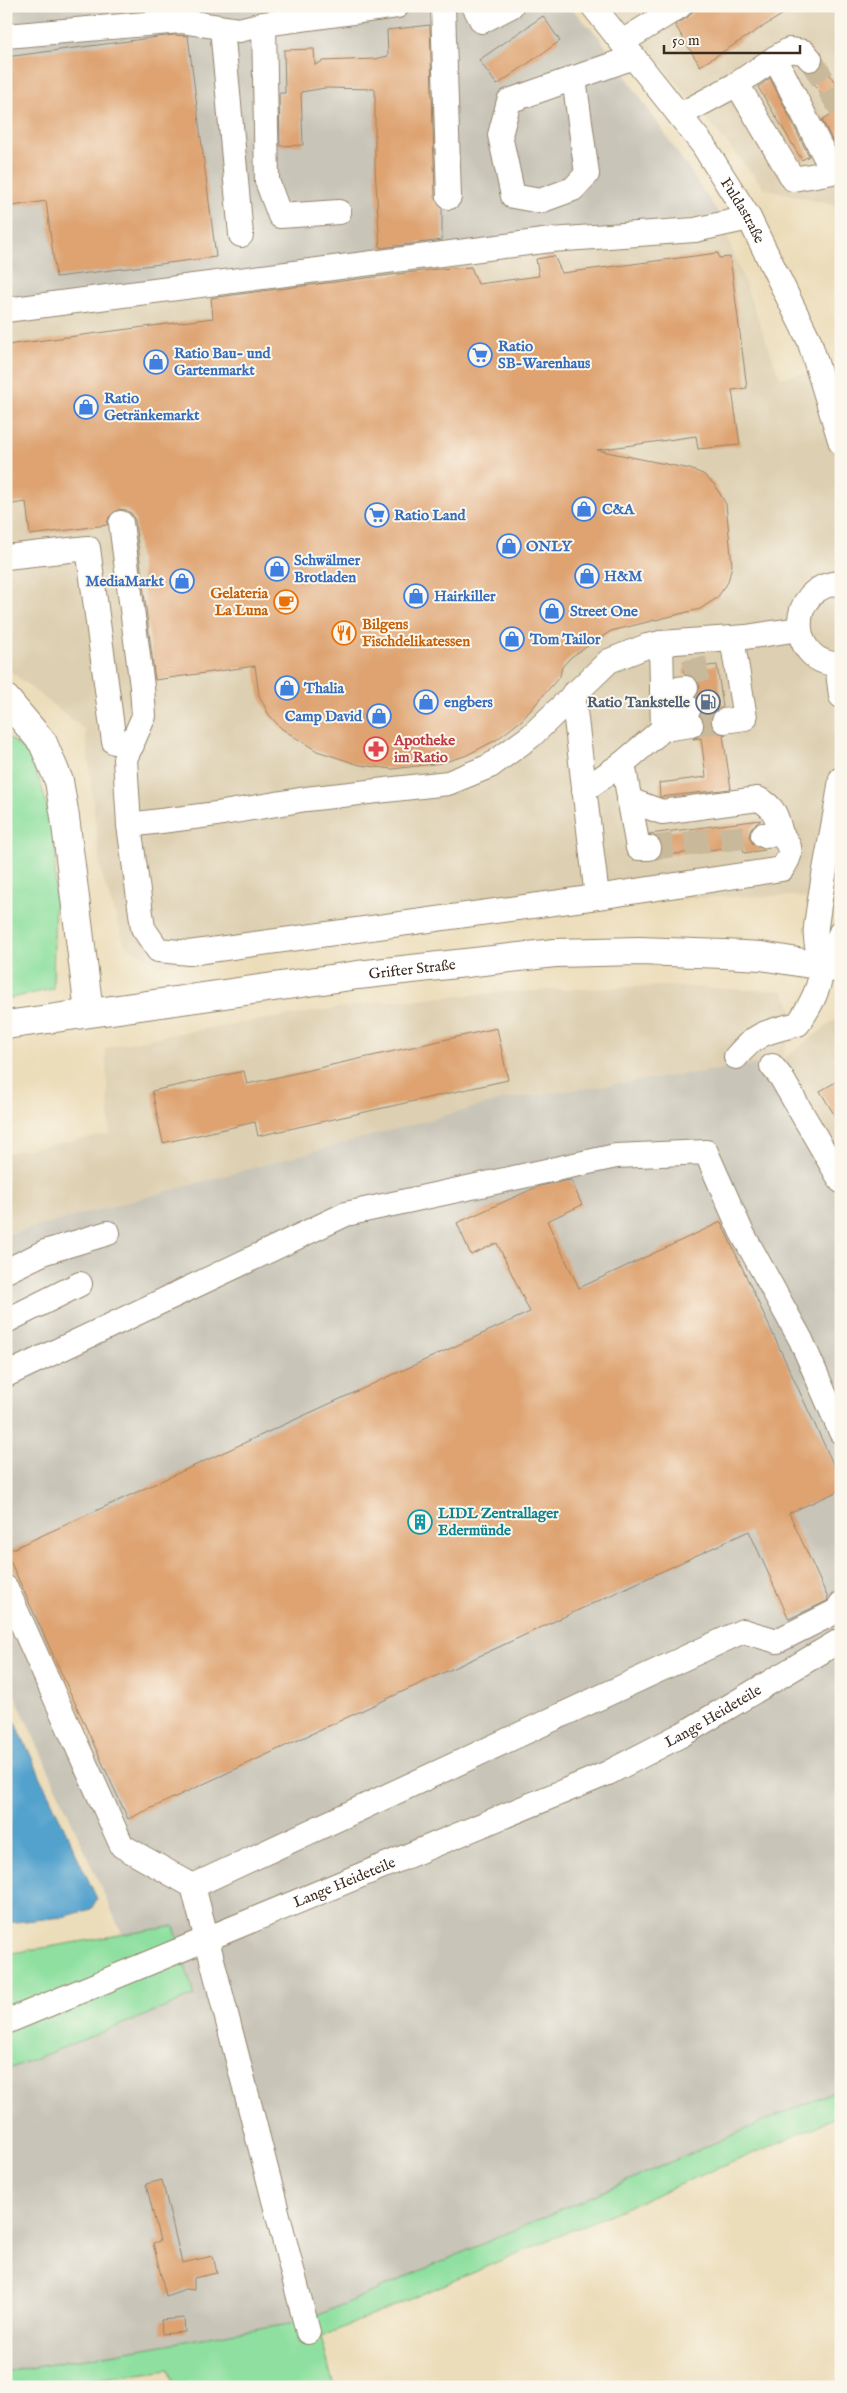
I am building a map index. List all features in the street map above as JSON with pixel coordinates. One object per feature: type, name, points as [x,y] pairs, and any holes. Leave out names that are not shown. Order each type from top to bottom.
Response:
[{"type":"main road","points":[[6,699],[38,734],[52,759],[59,781],[66,817],[88,1012]]},
{"type":"main road","points":[[6,721],[38,734]]},
{"type":"main road","name":"Grifter Straße","points":[[6,1025],[358,975],[555,953],[639,951],[724,954],[761,956],[831,967]]},
{"type":"street","points":[[6,36],[181,21],[238,30],[264,24],[397,6]]},
{"type":"street","points":[[443,6],[449,197]]},
{"type":"street","points":[[474,6],[482,21],[511,6]]},
{"type":"street","name":"Fuldastraße","points":[[593,6],[703,145],[749,218],[809,340],[841,443]]},
{"type":"street","points":[[574,78],[587,174],[573,189],[540,201],[513,196],[500,135],[509,101],[574,78],[628,50],[680,6]]},
{"type":"street","points":[[264,24],[267,181],[280,216],[339,212]]},
{"type":"street","points":[[222,28],[241,235]]},
{"type":"street","points":[[680,116],[737,84],[789,50],[804,52],[810,59]]},
{"type":"street","points":[[737,84],[793,179],[837,170],[775,58]]},
{"type":"street","points":[[6,310],[551,240],[695,230],[749,218]]},
{"type":"street","points":[[121,523],[144,716],[126,759],[129,825],[143,928],[158,950],[188,953],[597,897],[782,869],[790,856],[789,845],[772,834],[775,812],[768,803],[758,799],[662,812],[630,800]]},
{"type":"street","points":[[6,557],[88,548],[114,742],[132,745]]},
{"type":"street","points":[[841,583],[820,587],[810,595],[803,605],[799,617],[799,629],[808,649],[826,662],[839,664],[841,696]]},
{"type":"street","points":[[129,825],[217,814],[288,802],[448,783],[490,766],[531,736],[609,661],[647,646],[661,643],[732,638],[799,629]]},
{"type":"street","points":[[728,689],[732,638]]},
{"type":"street","points":[[584,790],[623,762],[675,700],[661,643]]},
{"type":"street","points":[[573,694],[597,897]]},
{"type":"street","points":[[623,762],[638,848],[648,848]]},
{"type":"street","points":[[831,967],[815,944],[816,927],[834,833],[841,779]]},
{"type":"street","points":[[736,1057],[750,1040],[765,1032],[798,1024],[831,967],[833,952],[841,932]]},
{"type":"street","points":[[772,1066],[781,1077],[841,1181]]},
{"type":"street","points":[[6,1375],[346,1214],[616,1156],[706,1152],[741,1231],[801,1340],[841,1432]]},
{"type":"street","points":[[6,1271],[45,1252],[108,1233]]},
{"type":"street","points":[[6,1321],[80,1284]]},
{"type":"street","points":[[6,1588],[122,1846],[193,1886],[308,2332]]},
{"type":"street","points":[[193,1886],[742,1631],[777,1641],[837,1611],[841,1604]]},
{"type":"street","name":"Lange Heideteile","points":[[6,2022],[608,1773],[684,1734],[841,1640]]},
{"type":"shaded area","points":[[6,6],[569,6],[599,37],[719,214],[6,303]]},
{"type":"shaded area","points":[[613,6],[841,6],[841,207],[764,188]]},
{"type":"shaded area","points":[[719,214],[780,378],[841,365],[841,907],[795,896],[715,897],[600,904],[159,965],[125,945],[101,872],[85,730],[6,668],[6,303]]},
{"type":"shaded area","points":[[661,986],[784,991],[795,1016],[781,1061],[833,1021],[841,1022],[841,1168],[780,1062],[502,1100],[6,1235],[6,1153],[110,1134],[105,1048],[167,1035],[370,1003],[509,992]]},
{"type":"shaded area","points":[[781,1061],[841,1168],[841,2088],[319,2315],[295,2322],[6,2372],[6,2070],[194,1995],[174,1926],[122,1934],[6,1675],[6,1235],[502,1100]]},
{"type":"green space","points":[[6,735],[28,753],[42,788],[56,838],[53,989],[6,999]]},
{"type":"green space","points":[[174,1926],[194,1996],[6,2070],[6,1954]]},
{"type":"green space","points":[[841,2088],[841,2116],[321,2337],[334,2387],[174,2387],[169,2370],[31,2387],[6,2387],[6,2372],[295,2322],[319,2315]]},
{"type":"water","points":[[6,1702],[97,1899],[91,1909],[63,1917],[6,1923]]},
{"type":"building","points":[[697,6],[796,6],[700,66],[675,25],[688,17]]},
{"type":"building","points":[[543,16],[560,41],[497,85],[479,60]]},
{"type":"building","points":[[430,25],[435,197],[442,208],[442,240],[380,248],[375,168],[375,89],[325,88],[301,92],[303,145],[280,146],[279,93],[285,93],[284,50],[314,49],[315,65],[323,61],[375,59],[388,56],[387,30]]},
{"type":"building","points":[[174,35],[188,36],[216,257],[56,277],[46,201],[6,207],[6,57]]},
{"type":"building","points":[[823,64],[841,92],[841,157],[822,120],[833,113],[807,72],[819,70]]},
{"type":"building","points":[[770,78],[809,156],[802,160],[758,87]]},
{"type":"building","name":"Ratio Land","points":[[718,253],[719,258],[730,257],[747,388],[732,390],[740,445],[698,449],[696,436],[597,450],[690,469],[703,474],[714,484],[726,504],[732,565],[728,582],[717,598],[700,609],[611,631],[571,657],[562,667],[560,676],[522,720],[496,740],[465,756],[441,763],[393,769],[360,765],[317,751],[282,729],[269,715],[259,695],[255,666],[155,680],[135,521],[132,514],[126,510],[119,509],[109,517],[107,525],[30,535],[26,502],[6,505],[6,345],[213,318],[211,298],[263,291],[438,269],[471,267],[478,284],[539,276],[536,259],[554,256],[562,273]]},
{"type":"building","points":[[717,665],[723,707],[715,711],[710,722],[714,730],[726,735],[723,735],[731,789],[660,797],[659,783],[706,777],[701,738],[693,739],[704,730],[704,723],[700,715],[703,706],[696,697],[700,686],[692,676],[684,674],[684,669]]},
{"type":"building","points":[[761,820],[751,828],[749,836],[752,843],[765,850],[744,853],[743,846],[659,856],[663,848],[661,842],[649,834]]},
{"type":"building","points":[[497,1028],[508,1080],[258,1136],[255,1122],[163,1143],[152,1091],[244,1071],[247,1084]]},
{"type":"building","points":[[841,1079],[841,1126],[820,1091]]},
{"type":"building","name":"LIDL Zentrallager Edermünde","points":[[571,1180],[582,1205],[547,1221],[579,1288],[721,1222],[841,1481],[841,1490],[789,1513],[828,1598],[827,1601],[789,1619],[749,1531],[128,1819],[6,1552],[530,1312],[497,1243],[471,1255],[457,1223],[539,1186]]},
{"type":"building","points":[[162,2180],[182,2263],[213,2256],[217,2273],[194,2278],[194,2290],[185,2289],[166,2296],[153,2243],[160,2241],[146,2184]]},
{"type":"building","points":[[184,2318],[185,2332],[162,2334],[161,2320]]},
{"type":"tunnel","points":[[810,59],[841,109]]},
{"type":"tunnel","points":[[684,672],[717,667]]},
{"type":"tunnel","points":[[689,708],[722,704]]},
{"type":"tunnel","points":[[691,725],[724,721]]},
{"type":"tunnel","points":[[649,848],[763,835]]},
{"type":"place","name":"Ratio SB-Warenhaus","points":[[480,355]]},
{"type":"place","name":"Ratio Bau- und Gartenmarkt","points":[[156,362]]},
{"type":"place","name":"Ratio Getränkemarkt","points":[[86,407]]},
{"type":"place","name":"C&A","points":[[584,509]]},
{"type":"place","name":"Ratio Land","points":[[377,515]]},
{"type":"place","name":"ONLY","points":[[509,546]]},
{"type":"place","name":"Schwälmer Brotladen","points":[[277,569]]},
{"type":"place","name":"H&M","points":[[587,576]]},
{"type":"place","name":"MediaMarkt","points":[[182,581]]},
{"type":"place","name":"Hairkiller","points":[[416,596]]},
{"type":"place","name":"Gelateria La Luna","points":[[286,602]]},
{"type":"place","name":"Street One","points":[[552,611]]},
{"type":"place","name":"Bilgens Fischdelikatessen","points":[[344,633]]},
{"type":"place","name":"Tom Tailor","points":[[512,639]]},
{"type":"place","name":"Thalia","points":[[287,688]]},
{"type":"place","name":"engbers","points":[[426,702]]},
{"type":"place","name":"Ratio Tankstelle","points":[[708,702]]},
{"type":"place","name":"Camp David","points":[[379,716]]},
{"type":"place","name":"Apotheke im Ratio","points":[[376,749]]},
{"type":"place","name":"LIDL Zentrallager Edermünde","points":[[420,1522]]}]
